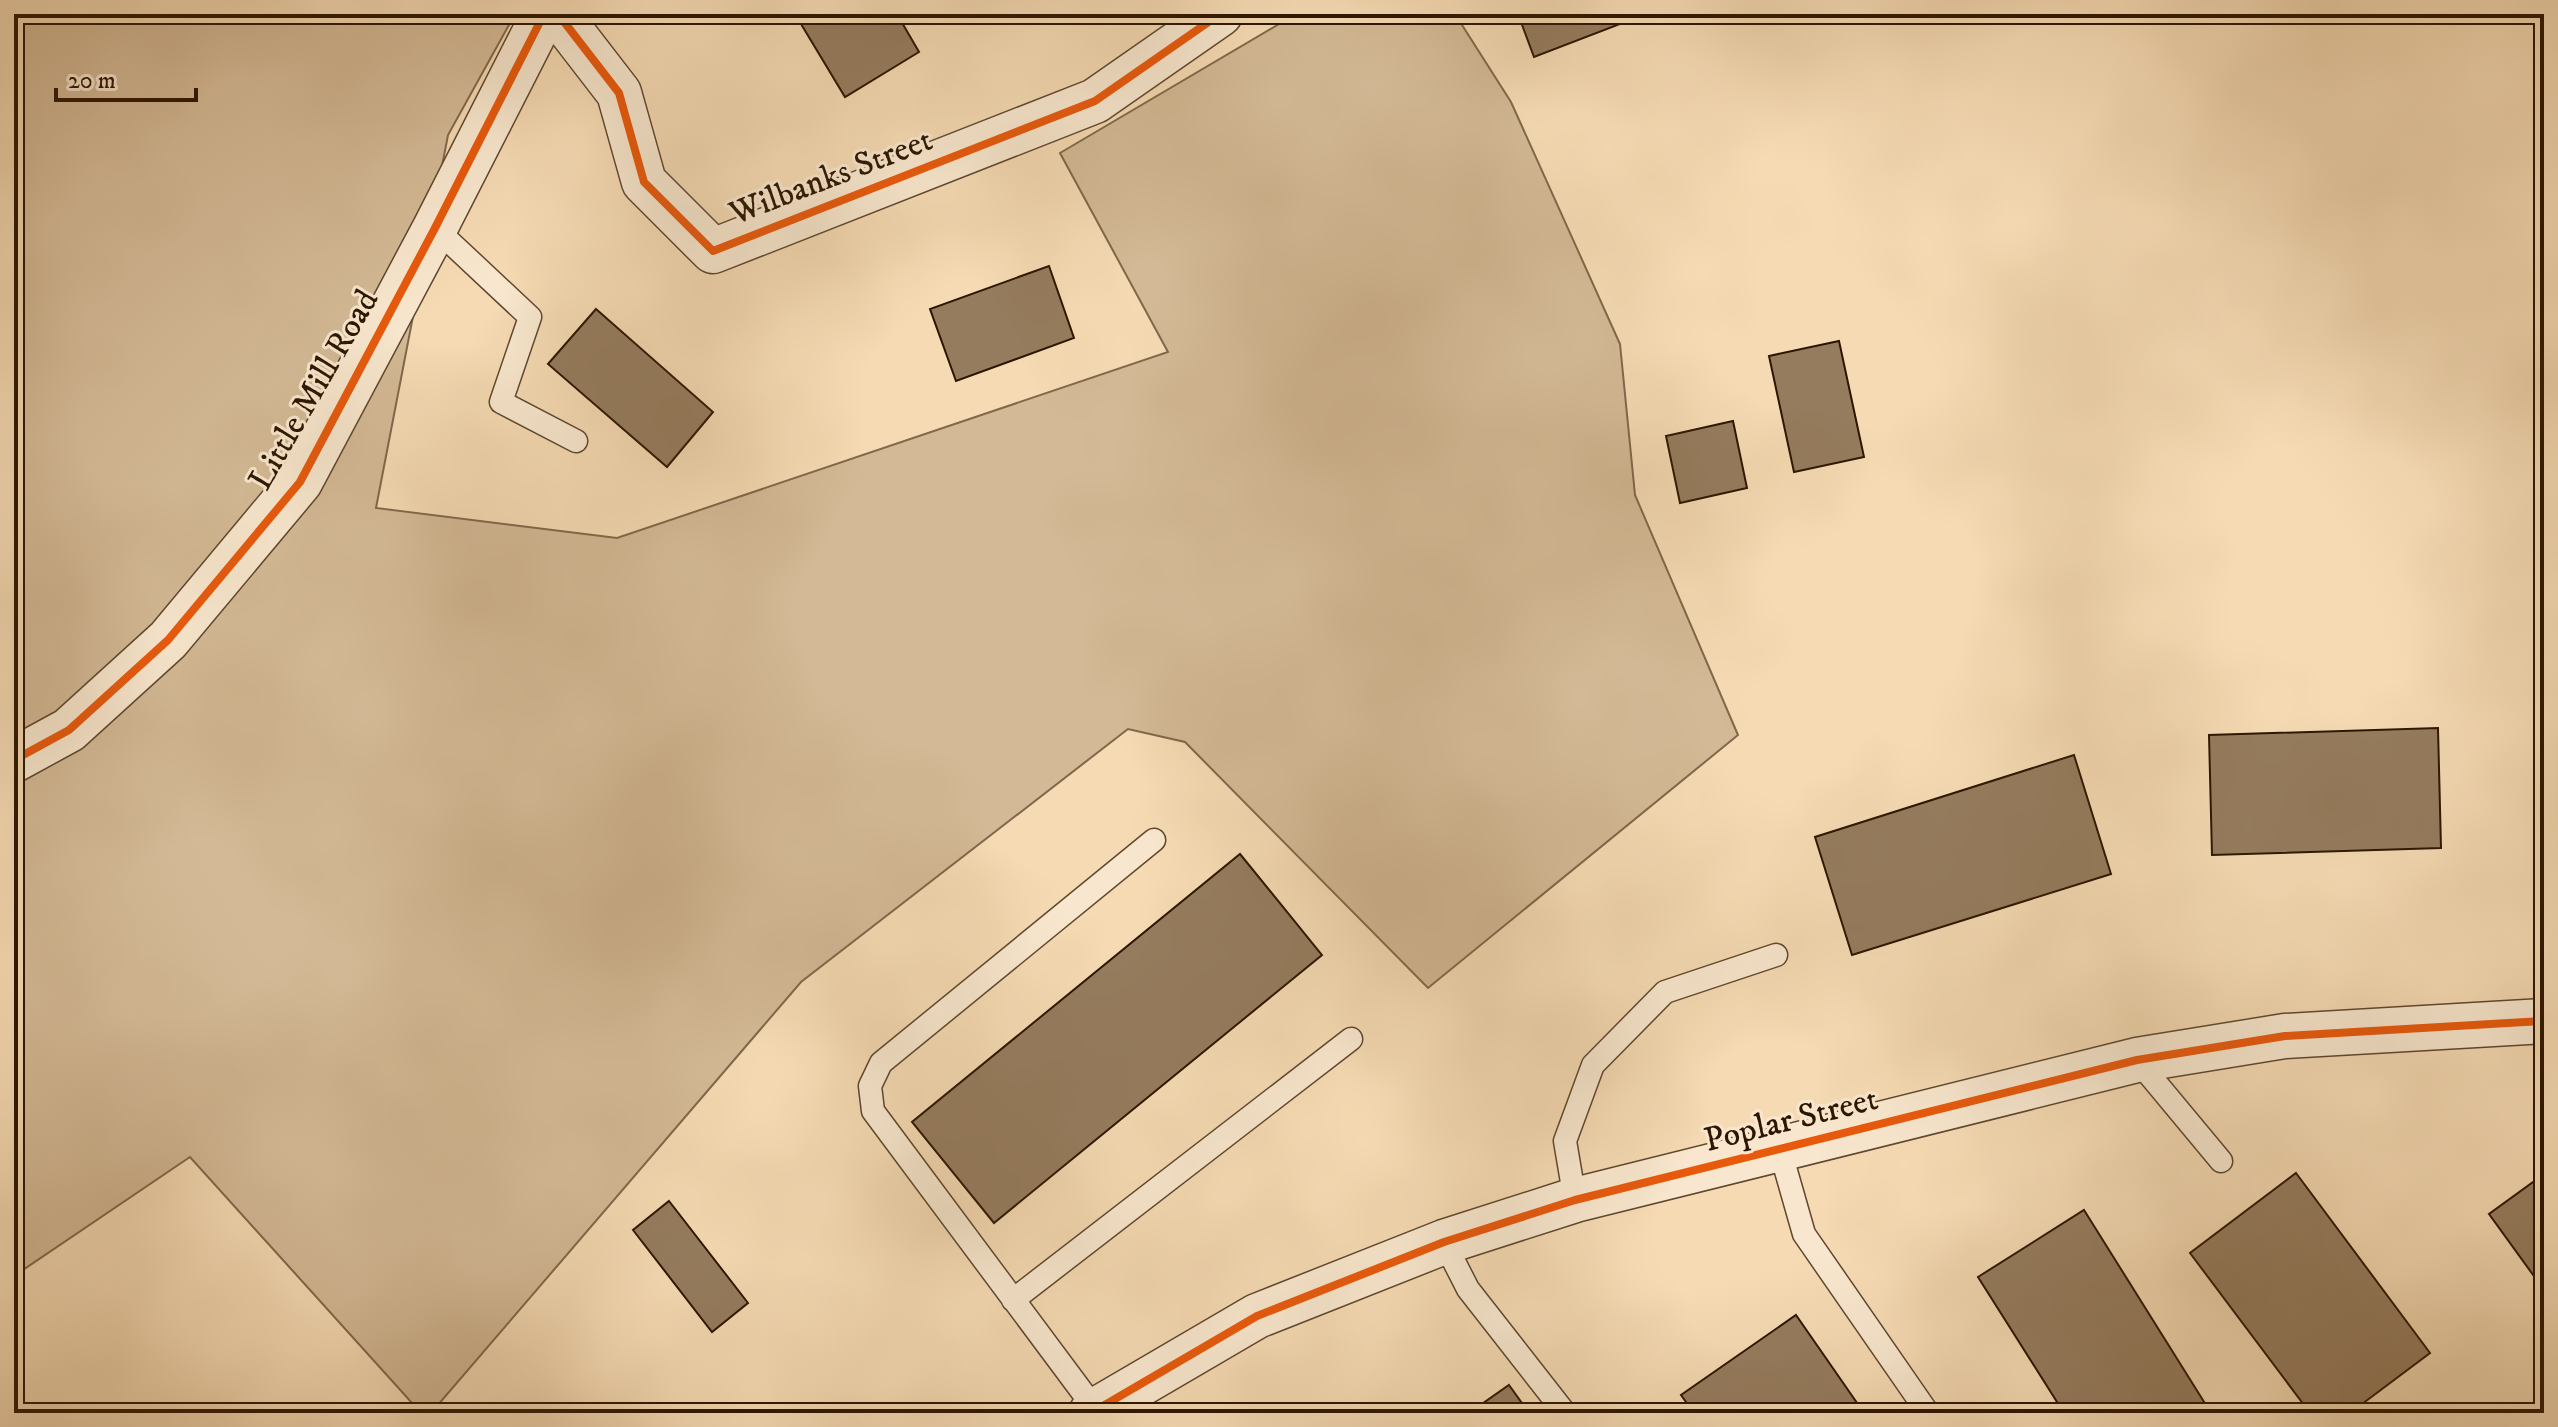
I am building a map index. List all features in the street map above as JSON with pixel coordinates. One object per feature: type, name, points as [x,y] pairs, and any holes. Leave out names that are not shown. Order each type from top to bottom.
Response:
[{"type":"street","name":"Little Mill Road","points":[[14,760],[69,730],[168,640],[300,482],[544,14]]},
{"type":"street","name":"Wilbanks Street","points":[[558,14],[619,93],[644,182],[713,251],[1095,101],[1220,14]]},
{"type":"street","name":"Poplar Street","points":[[1093,1411],[1257,1316],[1444,1242],[1575,1200],[2137,1060],[2285,1036],[2544,1021]]},
{"type":"lane","points":[[435,228],[530,317],[501,402],[576,441]]},
{"type":"lane","points":[[1093,1411],[873,1111],[870,1086],[881,1063],[1154,840]]},
{"type":"lane","points":[[1575,1200],[1565,1141],[1593,1065],[1665,992],[1776,955]]},
{"type":"lane","points":[[1013,1300],[1351,1039]]},
{"type":"lane","points":[[2137,1060],[2221,1161]]},
{"type":"lane","points":[[1780,1150],[1804,1234],[1928,1413]]},
{"type":"lane","points":[[1444,1242],[1468,1289],[1565,1413]]},
{"type":"shaded area","points":[[14,14],[515,14],[448,135],[376,508],[617,538],[1168,352],[1060,153],[1296,14],[1455,14],[1511,102],[1620,344],[1635,495],[1738,735],[1428,988],[1185,742],[1128,729],[801,982],[431,1413],[421,1413],[190,1157],[14,1276]]},
{"type":"building","points":[[795,14],[897,14],[919,52],[845,97]]},
{"type":"building","points":[[1518,14],[1631,14],[1633,19],[1534,57]]},
{"type":"building","points":[[1049,266],[1074,338],[956,381],[930,309]]},
{"type":"building","points":[[596,309],[713,412],[667,467],[548,364]]},
{"type":"building","points":[[1839,341],[1864,457],[1794,472],[1769,356]]},
{"type":"building","points":[[1733,421],[1747,488],[1680,503],[1666,436]]},
{"type":"building","points":[[2438,728],[2441,848],[2212,855],[2209,735]]},
{"type":"building","points":[[2074,755],[2111,874],[1852,955],[1815,837]]},
{"type":"building","points":[[1240,854],[1322,955],[994,1223],[912,1122]]},
{"type":"building","points":[[2296,1173],[2430,1353],[2350,1413],[2310,1413],[2190,1253]]},
{"type":"building","points":[[2544,1174],[2544,1290],[2489,1214]]},
{"type":"building","points":[[669,1201],[748,1303],[712,1332],[633,1230]]},
{"type":"building","points":[[2084,1210],[2211,1413],[2064,1413],[1978,1277]]},
{"type":"building","points":[[1796,1315],[1864,1413],[1694,1413],[1681,1395]]},
{"type":"building","points":[[1509,1385],[1529,1413],[1469,1413]]},
{"type":"cycle path","points":[[14,760],[69,730],[168,640],[300,482],[544,14]]},
{"type":"cycle path","points":[[558,14],[619,93],[644,182],[713,251],[1095,101],[1220,14]]},
{"type":"cycle path","points":[[1091,1413],[1257,1316],[1444,1242],[1575,1200],[2137,1060],[2285,1036],[2544,1021]]}]
